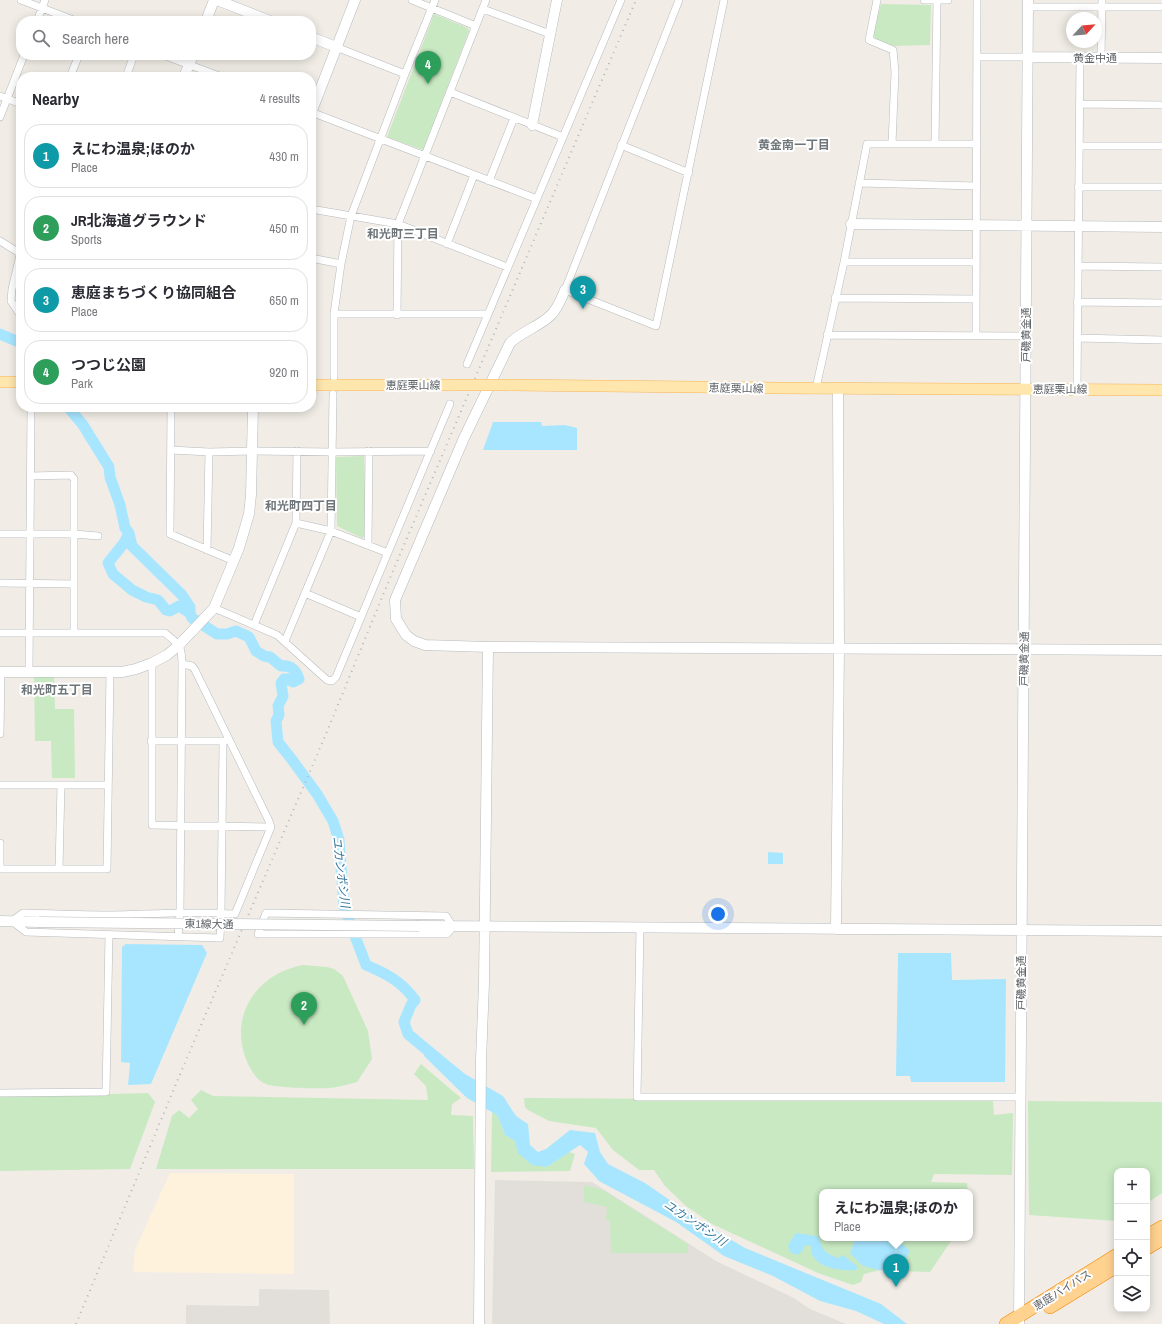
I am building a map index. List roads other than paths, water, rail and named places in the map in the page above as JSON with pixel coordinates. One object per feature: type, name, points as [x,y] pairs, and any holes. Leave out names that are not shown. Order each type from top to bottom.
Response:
[{"type":"highway","points":[[1150,1234],[1162,1227]]},
{"type":"highway","points":[[1150,1246],[1162,1239]]},
{"type":"highway","name":"恵庭バイパス","points":[[1020,1322],[1114,1257]]},
{"type":"highway","name":"恵庭バイパス","points":[[1006,1324],[1020,1322],[1114,1268]]},
{"type":"main road","points":[[0,382],[16,382]]},
{"type":"main road","name":"恵庭栗山線","points":[[316,385],[1162,390]]},
{"type":"street","points":[[21,0],[63,16]]},
{"type":"street","points":[[39,16],[45,0]]},
{"type":"street","points":[[208,16],[214,0]]},
{"type":"street","points":[[217,0],[257,16]]},
{"type":"street","points":[[316,100],[355,0]]},
{"type":"street","points":[[412,0],[476,26]]},
{"type":"street","points":[[334,377],[334,314],[341,264],[351,216],[405,74],[436,0]]},
{"type":"street","points":[[397,315],[398,224],[486,0]]},
{"type":"street","points":[[532,124],[557,0]]},
{"type":"street","points":[[467,364],[621,0]]},
{"type":"street","points":[[679,0],[558,306],[552,314],[536,326],[518,336],[510,343],[464,438],[395,600],[396,619],[406,636],[425,646],[1162,650]]},
{"type":"street","points":[[565,290],[656,326],[724,0]]},
{"type":"street","points":[[877,0],[869,40],[893,50],[895,72],[892,144]]},
{"type":"street","points":[[924,0],[948,0]]},
{"type":"street","points":[[935,144],[937,0]]},
{"type":"street","points":[[976,336],[977,0]]},
{"type":"street","points":[[1028,3],[1102,3],[1162,7]]},
{"type":"street","name":"戸磯黄金通","points":[[1020,1322],[1021,930],[1028,3]]},
{"type":"street","points":[[1101,58],[1102,3]]},
{"type":"street","points":[[483,9],[550,34]]},
{"type":"street","points":[[316,39],[405,74]]},
{"type":"street","points":[[977,57],[1027,58]]},
{"type":"street","name":"黄金中通","points":[[1027,58],[1162,58]]},
{"type":"street","points":[[1077,389],[1078,146],[1080,58]]},
{"type":"street","points":[[17,72],[22,60]]},
{"type":"street","points":[[72,72],[77,60]]},
{"type":"street","points":[[128,72],[132,60]]},
{"type":"street","points":[[176,60],[208,72]]},
{"type":"street","points":[[186,72],[191,60]]},
{"type":"street","points":[[0,117],[16,76]]},
{"type":"street","points":[[450,92],[563,137]]},
{"type":"street","points":[[0,96],[16,102]]},
{"type":"street","points":[[1079,104],[1162,105]]},
{"type":"street","points":[[316,115],[537,199]]},
{"type":"street","points":[[489,181],[514,118]]},
{"type":"street","points":[[816,388],[844,262],[867,144],[977,144]]},
{"type":"street","points":[[621,145],[689,173]]},
{"type":"street","points":[[1078,146],[1162,146]]},
{"type":"street","points":[[447,244],[474,175]]},
{"type":"street","points":[[859,183],[977,186]]},
{"type":"street","points":[[1078,187],[1162,187]]},
{"type":"street","points":[[316,210],[398,224],[507,268]]},
{"type":"street","points":[[851,224],[1162,227]]},
{"type":"street","points":[[0,241],[16,250]]},
{"type":"street","points":[[316,259],[341,264]]},
{"type":"street","points":[[844,262],[976,262]]},
{"type":"street","points":[[1078,266],[1162,267]]},
{"type":"street","points":[[16,273],[12,289],[11,302],[16,309]]},
{"type":"street","points":[[835,298],[976,299]]},
{"type":"street","points":[[1078,302],[1162,303]]},
{"type":"street","points":[[334,314],[488,314]]},
{"type":"street","points":[[827,335],[1026,336]]},
{"type":"street","points":[[1077,338],[1162,340]]},
{"type":"street","points":[[836,929],[839,648],[838,389]]},
{"type":"street","points":[[285,640],[331,531],[333,394]]},
{"type":"street","points":[[214,608],[277,635],[285,640],[326,680],[332,681],[336,677],[450,404]]},
{"type":"street","points":[[29,672],[31,412]]},
{"type":"street","points":[[171,412],[170,534],[234,561]]},
{"type":"street","points":[[0,734],[0,672],[110,673],[136,669],[167,655],[179,645],[214,608],[234,561],[249,514],[254,412]]},
{"type":"street","points":[[171,450],[209,452],[253,450],[332,452],[431,451]]},
{"type":"street","points":[[254,625],[296,523],[297,451]]},
{"type":"street","points":[[368,545],[369,451]]},
{"type":"street","points":[[207,550],[209,452]]},
{"type":"street","points":[[31,476],[70,475],[74,479],[74,633]]},
{"type":"street","points":[[296,523],[331,531],[388,553]]},
{"type":"street","points":[[0,534],[74,534],[98,536]]},
{"type":"street","points":[[0,583],[74,584]]},
{"type":"street","points":[[305,593],[361,617]]},
{"type":"street","points":[[0,633],[165,633],[179,645],[182,651],[182,741],[180,913],[178,936]]},
{"type":"street","points":[[479,1324],[480,1081],[484,983],[488,647]]},
{"type":"street","points":[[152,663],[152,825],[271,827]]},
{"type":"street","points":[[182,664],[192,666],[195,670],[226,740],[269,820],[271,827],[235,914],[221,913],[23,913],[12,921],[26,932],[220,938],[221,913],[222,827],[222,744],[226,740]]},
{"type":"street","points":[[0,843],[0,869],[108,869],[110,673]]},
{"type":"street","points":[[151,741],[226,740]]},
{"type":"street","points":[[0,785],[108,785]]},
{"type":"street","points":[[59,869],[61,785]]},
{"type":"street","points":[[266,914],[446,916],[453,927],[447,934],[258,934],[266,914]]},
{"type":"street","name":"東1線大通","points":[[0,922],[453,927],[1162,931]]},
{"type":"street","points":[[640,928],[637,1097],[1020,1097]]},
{"type":"street","points":[[0,1093],[106,1092],[108,935]]},
{"type":"water","points":[[493,422],[541,422],[542,426],[565,425],[577,428],[577,450],[483,450]]},
{"type":"water","points":[[768,852],[783,853],[783,864],[768,864]]},
{"type":"water","points":[[126,944],[202,945],[207,953],[151,1084],[128,1085],[130,1063],[121,1062],[122,947]]},
{"type":"water","points":[[898,953],[951,953],[952,980],[1006,979],[1005,1082],[911,1082],[910,1076],[896,1076]]},
{"type":"water","points":[[432,1047],[465,1074],[503,1096],[516,1116],[528,1124],[530,1145],[538,1152],[546,1149],[570,1130],[595,1133],[600,1152],[608,1164],[645,1183],[709,1227],[745,1248],[881,1304],[907,1324],[884,1324],[856,1311],[820,1301],[773,1276],[724,1256],[676,1222],[599,1181],[584,1164],[588,1152],[580,1145],[547,1167],[532,1165],[518,1153],[515,1141],[505,1135],[497,1115],[467,1098],[424,1056]]},
{"type":"water","points":[[796,1233],[819,1237],[819,1241],[825,1251],[839,1258],[843,1255],[858,1267],[856,1270],[832,1268],[821,1264],[813,1256],[811,1253],[811,1246],[805,1245],[803,1250],[798,1255],[790,1252],[788,1245]]},
{"type":"water","points":[[899,1241],[909,1250],[909,1253],[900,1265],[891,1270],[869,1268],[862,1265],[850,1253],[854,1242]]},
{"type":"waterway","name":"ユカンボシ川","points":[[0,334],[16,341]]},
{"type":"waterway","name":"ユカンボシ川","points":[[72,412],[83,425],[109,467],[110,477],[120,505],[125,528],[129,533],[124,543],[108,563],[113,574],[132,590],[146,597],[158,600],[166,610],[170,611],[179,606],[190,613],[192,618],[217,634],[227,634],[236,631],[249,637],[256,651],[264,656],[270,657],[281,666],[290,667],[296,673],[299,679],[293,682],[288,679],[284,679],[281,683],[283,696],[278,706],[279,715],[276,721],[278,742],[317,794],[333,821],[339,840],[344,907],[366,965],[393,979],[410,993],[415,1000],[411,1005],[404,1022],[408,1034],[439,1060]]},
{"type":"waterway","points":[[129,533],[132,546],[182,595],[190,607],[190,613]]},
{"type":"railway","points":[[76,1324],[181,1072],[326,734],[390,578],[636,0]]},
{"type":"place","name":"つつじ公園","points":[[428,84]]},
{"type":"place","name":"恵庭まちづくり協同組合","points":[[583,309]]},
{"type":"place","name":"JR北海道グラウンド","points":[[304,1025]]},
{"type":"place","name":"えにわ温泉;ほのか","points":[[896,1287]]},
{"type":"district","name":"黄金南一丁目","points":[[794,145]]},
{"type":"district","name":"和光町三丁目","points":[[403,234]]},
{"type":"district","name":"和光町四丁目","points":[[301,506]]},
{"type":"district","name":"和光町五丁目","points":[[57,690]]}]
